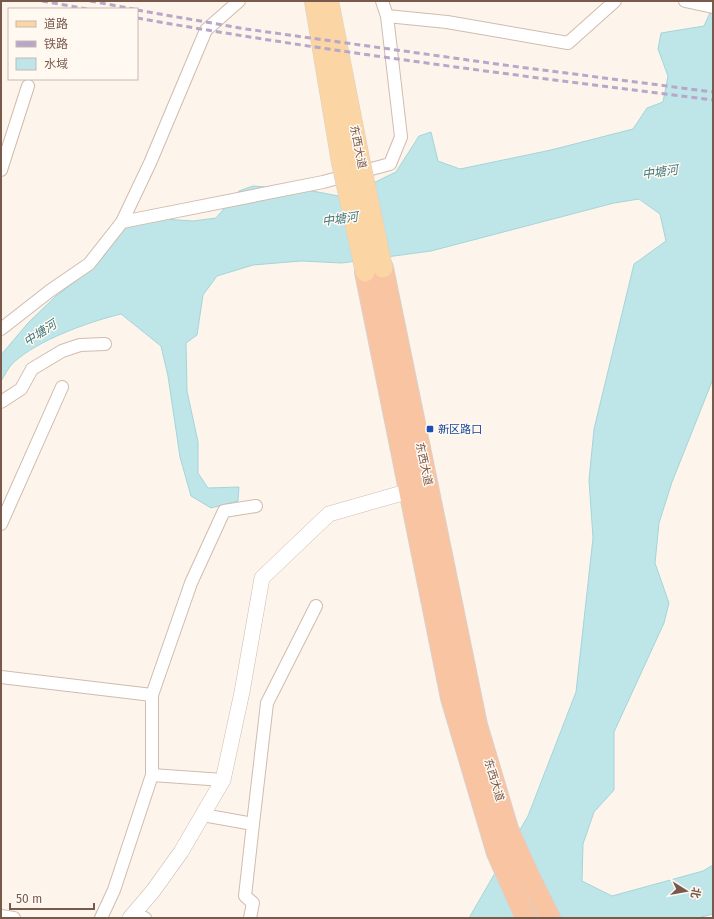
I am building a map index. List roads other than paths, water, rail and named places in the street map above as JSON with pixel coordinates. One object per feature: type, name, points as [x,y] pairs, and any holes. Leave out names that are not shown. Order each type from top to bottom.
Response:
[{"type":"highway","name":"东西大道","points":[[374,270],[428,485],[477,725],[508,829],[528,876],[550,918]]},
{"type":"highway","name":"东西大道","points":[[374,270],[409,490],[451,698],[497,854],[526,918]]},
{"type":"main road","name":"东西大道","points":[[314,1],[341,162],[374,270]]},
{"type":"main road","name":"东西大道","points":[[329,1],[360,159],[374,270]]},
{"type":"street","points":[[122,222],[322,182],[390,164],[401,137],[387,16],[382,1]]},
{"type":"street","points":[[387,16],[447,22],[568,43],[615,1]]},
{"type":"street","points":[[686,1],[713,7]]},
{"type":"street","points":[[1,329],[51,290],[89,264],[122,222],[150,163],[206,30],[234,2]]},
{"type":"street","points":[[1,170],[28,86]]},
{"type":"street","points":[[1,402],[21,389],[32,369],[62,351],[80,345],[105,344]]},
{"type":"street","points":[[1,524],[62,387]]},
{"type":"street","points":[[136,917],[181,852],[223,780],[242,692],[262,578],[329,514],[428,485]]},
{"type":"street","points":[[101,918],[114,890],[152,775],[152,695],[191,583],[224,511],[256,506]]},
{"type":"street","points":[[250,918],[253,903],[245,896],[267,703],[316,606]]},
{"type":"street","points":[[1,677],[152,695]]},
{"type":"street","points":[[152,775],[223,780]]},
{"type":"street","points":[[203,815],[253,824]]},
{"type":"street","points":[[1,916],[14,918]]},
{"type":"water","name":"中塘河","points":[[713,6],[713,379],[672,482],[659,523],[655,563],[669,603],[664,623],[614,732],[614,790],[594,812],[583,844],[582,881],[612,896],[703,871],[713,865],[713,914],[698,918],[469,918],[528,816],[576,692],[593,538],[589,480],[594,429],[634,264],[666,241],[660,214],[639,199],[614,203],[431,251],[342,263],[301,261],[253,265],[217,276],[203,295],[197,335],[186,343],[187,391],[198,442],[198,473],[208,488],[239,487],[238,501],[211,508],[191,496],[180,457],[168,376],[161,346],[121,314],[79,327],[49,339],[13,363],[1,381],[1,355],[28,323],[56,296],[81,277],[104,256],[127,223],[149,218],[193,221],[216,218],[239,191],[253,186],[307,190],[344,197],[396,172],[419,136],[431,132],[438,161],[460,169],[551,150],[633,129],[647,108],[663,102],[668,76],[658,49],[661,33],[704,26]]},
{"type":"railway","points":[[42,1],[81,8]]},
{"type":"railway","points":[[90,1],[128,8]]},
{"type":"railway","points":[[138,10],[246,29],[713,92]]},
{"type":"railway","points":[[138,18],[353,53],[713,100]]},
{"type":"place","name":"新区路口","points":[[430,429]]}]
